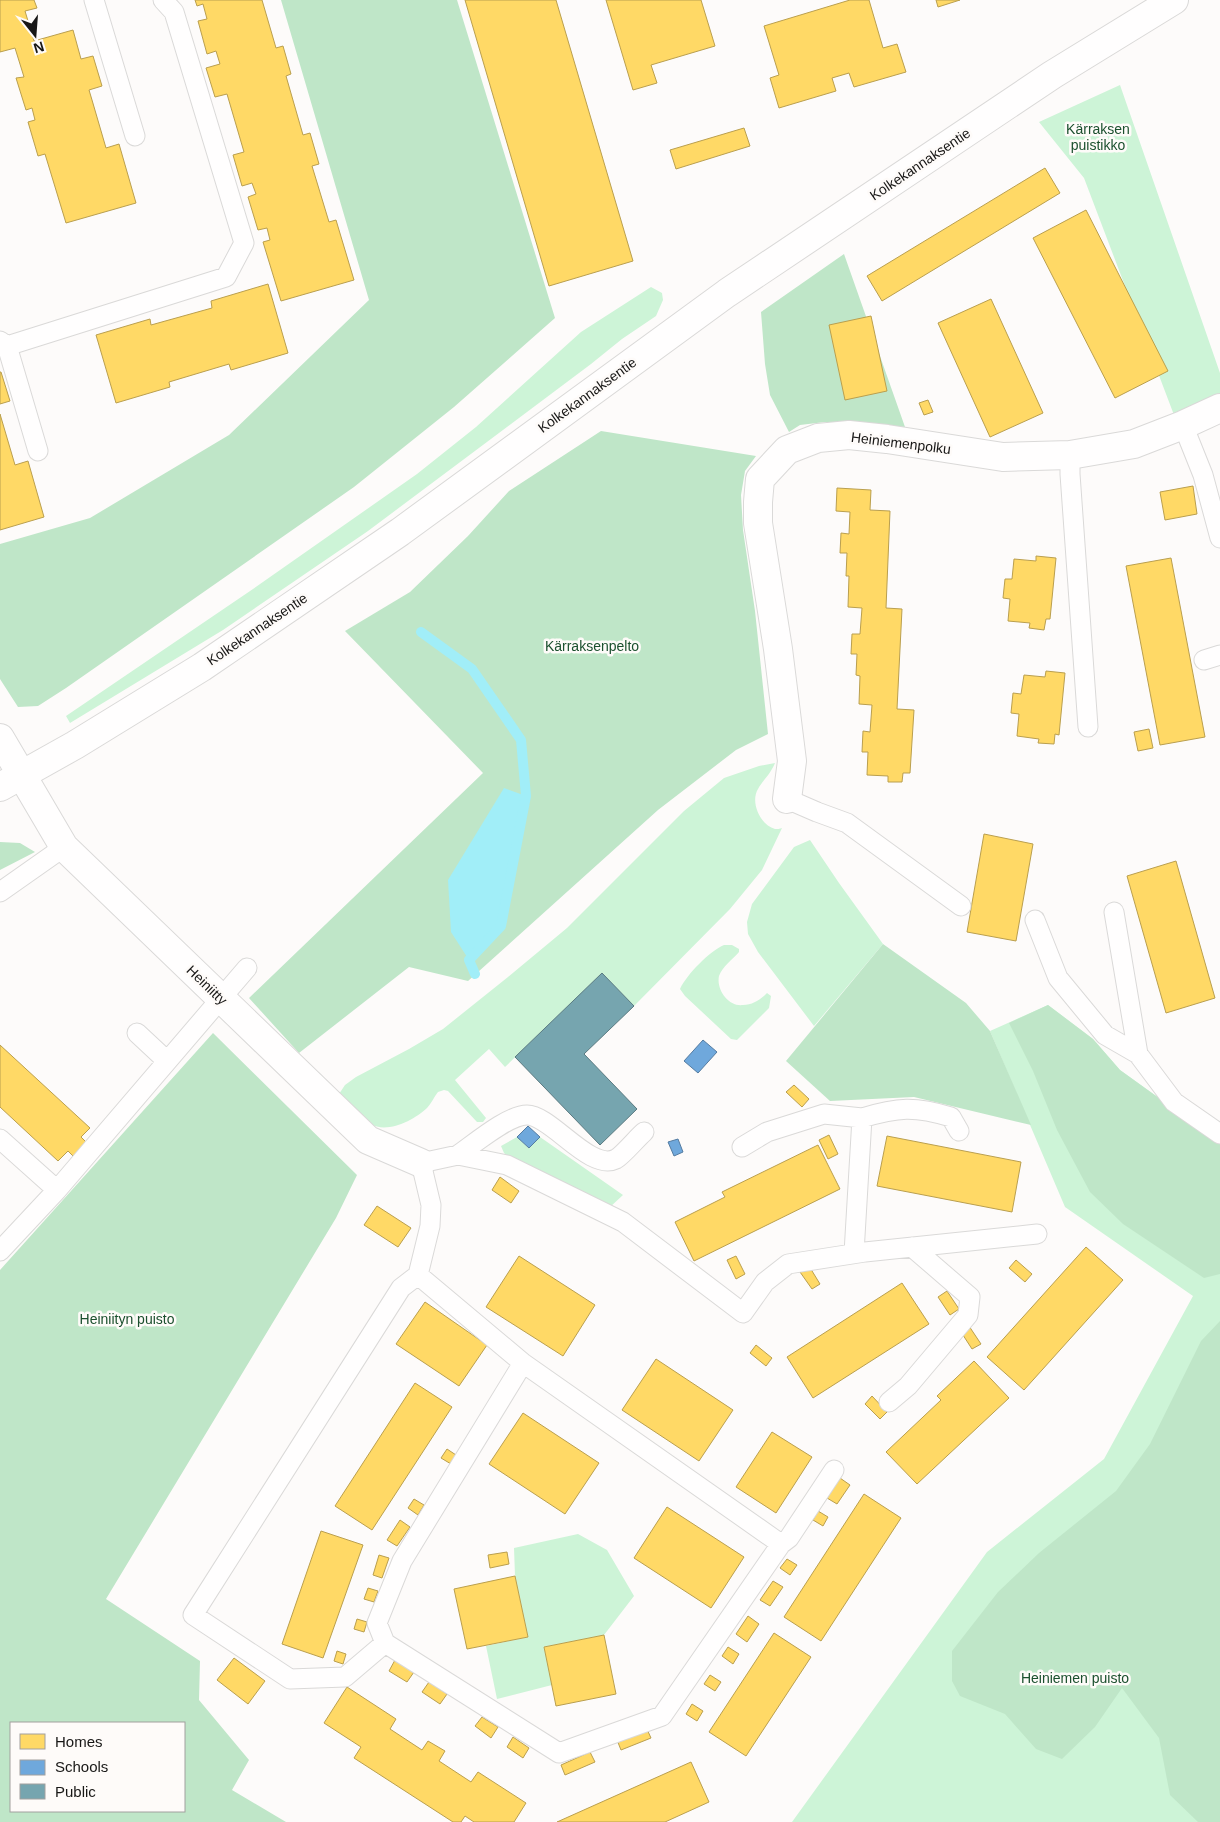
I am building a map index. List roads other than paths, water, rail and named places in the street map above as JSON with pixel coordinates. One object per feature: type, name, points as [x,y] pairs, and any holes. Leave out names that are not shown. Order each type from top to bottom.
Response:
[{"type":"street","name":"Kolkekannaksentie","points":[[11,781],[202,667],[400,532],[727,293],[1052,75],[1174,0]]},
{"type":"street","name":"Heiniemenpolku","points":[[787,799],[792,761],[777,640],[758,522],[760,479],[787,450],[818,438],[849,436],[887,439],[1003,457],[1070,456],[1134,444],[1220,408]]},
{"type":"street","name":"Heiniitty","points":[[0,738],[11,781],[64,847],[368,1140],[421,1163]]},
{"type":"lane","points":[[94,0],[135,136]]},
{"type":"lane","points":[[38,451],[3,343],[226,277],[244,243],[174,12],[163,0]]},
{"type":"lane","points":[[1183,425],[1203,475],[1220,538]]},
{"type":"lane","points":[[1070,456],[1070,484],[1088,727]]},
{"type":"lane","points":[[787,799],[847,823],[961,906]]},
{"type":"lane","points":[[0,892],[64,847]]},
{"type":"lane","points":[[1114,912],[1138,1054]]},
{"type":"lane","points":[[1035,920],[1058,978],[1105,1035],[1138,1054],[1174,1102],[1220,1134]]},
{"type":"lane","points":[[0,1251],[57,1190],[247,968]]},
{"type":"lane","points":[[137,1034],[167,1061]]},
{"type":"lane","points":[[742,1147],[767,1132],[824,1114],[862,1118],[893,1109],[927,1109],[951,1117],[959,1130]]},
{"type":"lane","points":[[385,1642],[345,1677],[290,1679],[222,1636],[194,1615],[401,1288],[418,1276],[430,1226],[431,1205],[421,1163],[458,1155],[513,1117],[529,1115],[549,1125],[576,1147],[603,1161],[616,1159],[644,1132]]},
{"type":"lane","points":[[854,1254],[862,1118]]},
{"type":"lane","points":[[0,1139],[57,1190]]},
{"type":"lane","points":[[458,1155],[507,1165],[623,1222],[743,1313],[765,1282],[788,1264],[912,1247],[1037,1234]]},
{"type":"lane","points":[[889,1402],[908,1386],[968,1315],[970,1297],[912,1247]]},
{"type":"lane","points":[[418,1276],[523,1363],[781,1544]]},
{"type":"lane","points":[[523,1363],[402,1561],[378,1623],[385,1642],[559,1753],[662,1716],[834,1470]]},
{"type":"water","points":[[504,788],[526,796],[501,926],[469,960],[451,932],[448,880]]},
{"type":"waterway","points":[[421,632],[472,669],[521,740],[526,796],[501,926],[469,960],[475,974]]},
{"type":"park label","name":"Kärraksen puistikko","points":[[1098,138]]},
{"type":"park label","name":"Kärraksenpelto","points":[[592,646]]},
{"type":"park label","name":"Heiniityn puisto","points":[[127,1319]]},
{"type":"park label","name":"Heiniemen puisto","points":[[1075,1678]]}]
